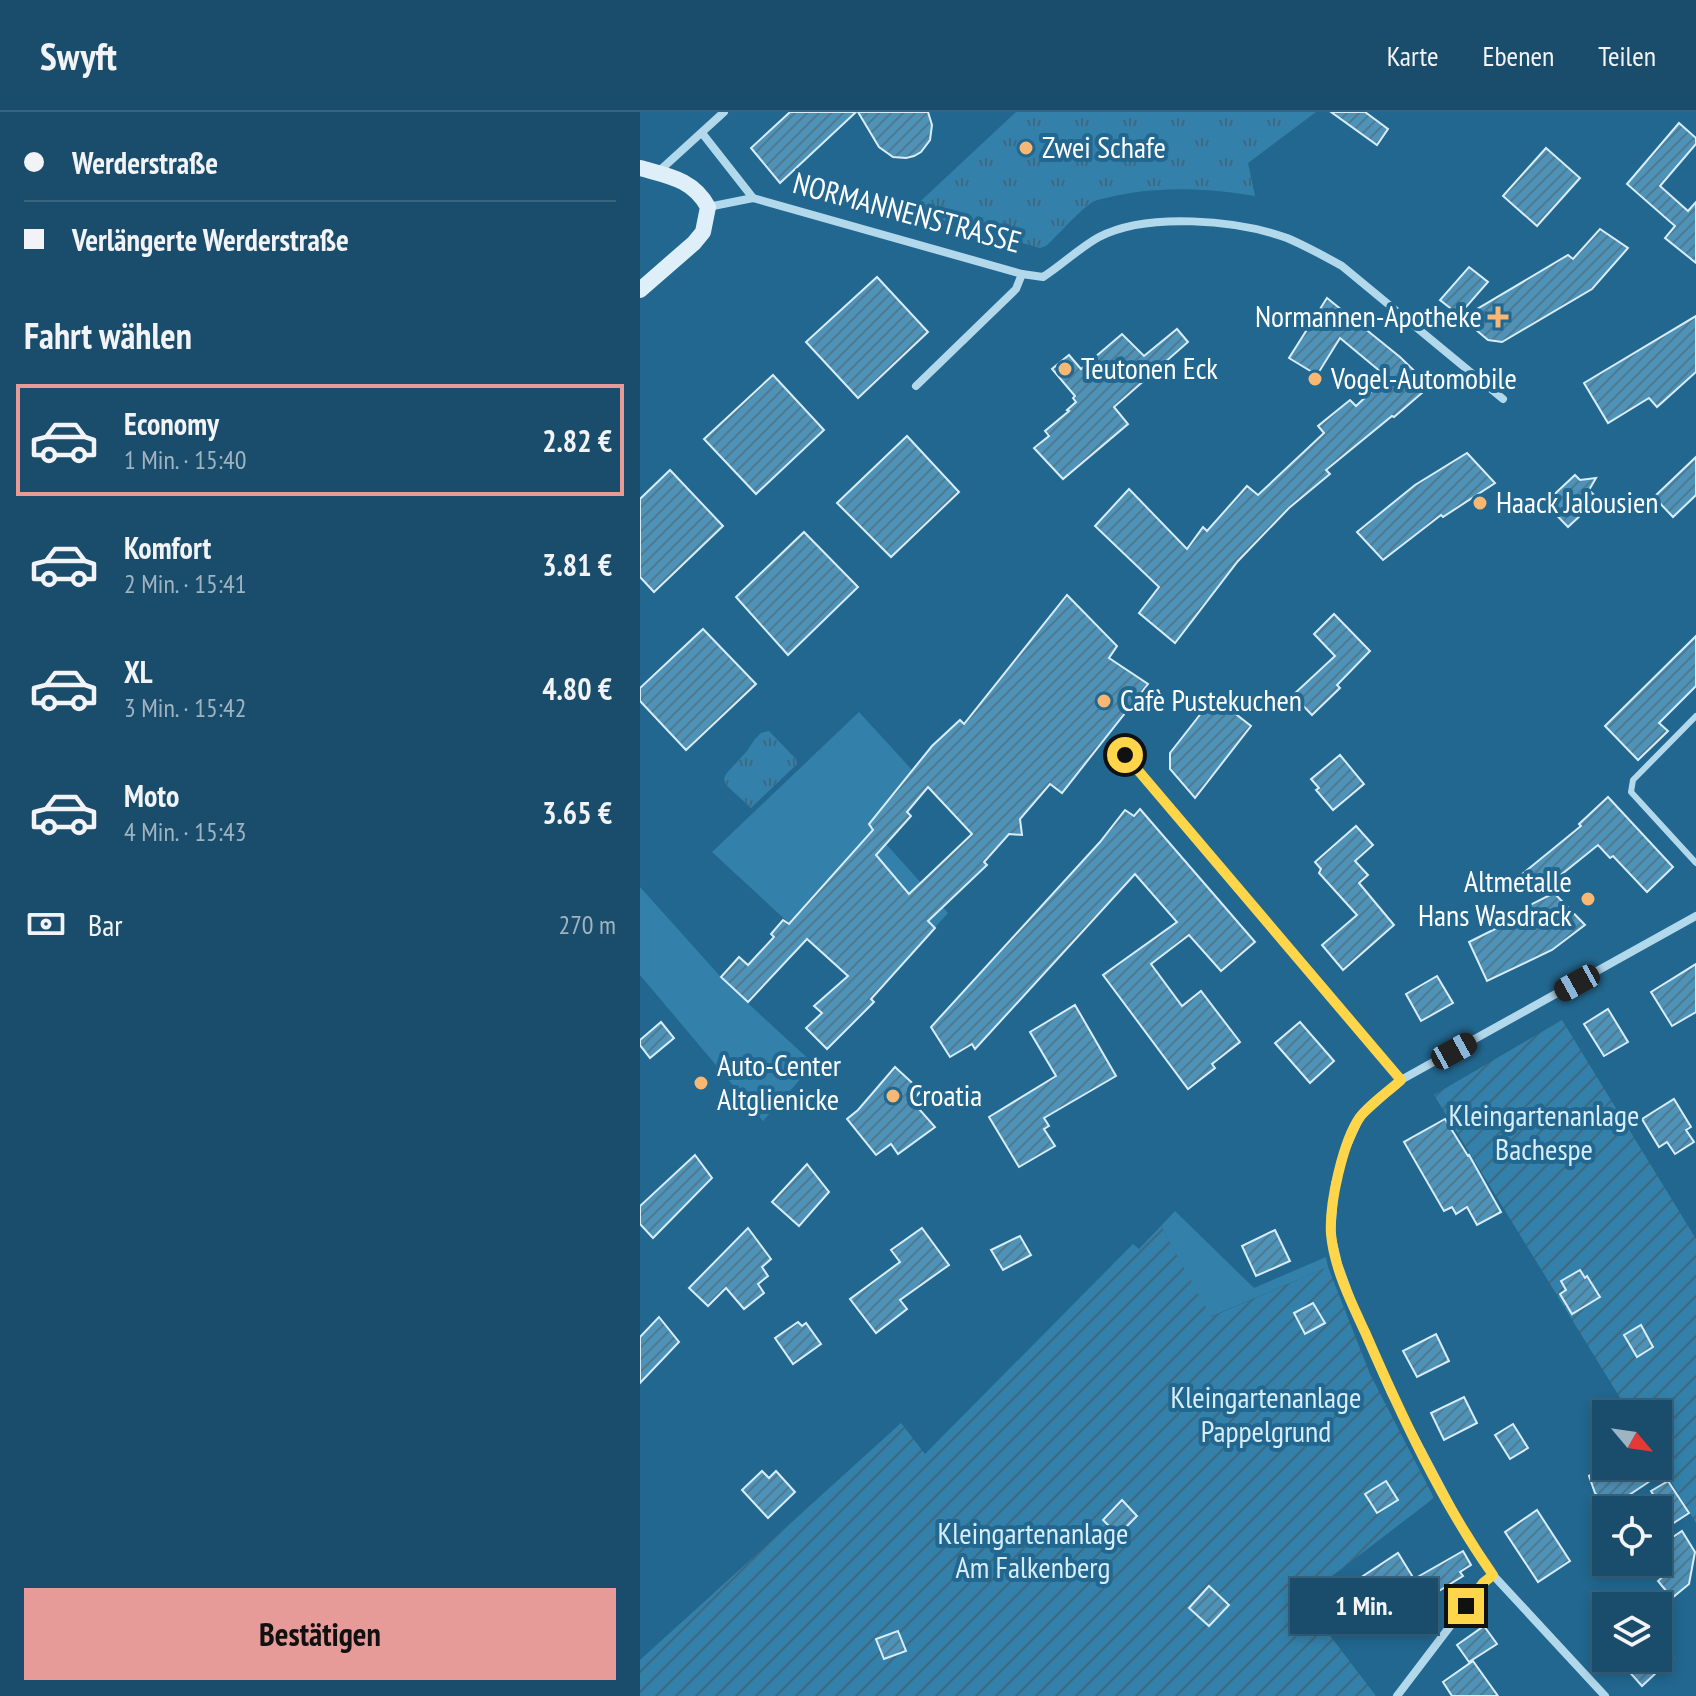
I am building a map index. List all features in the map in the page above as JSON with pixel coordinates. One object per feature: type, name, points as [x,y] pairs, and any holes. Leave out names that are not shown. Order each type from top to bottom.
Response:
[{"type":"street","points":[[657,173],[724,112]]},
{"type":"street","name":"NORMANNENSTRASSE","points":[[702,133],[753,198]]},
{"type":"street","points":[[640,168],[676,178],[702,195],[708,207],[703,232],[694,243],[640,290]]},
{"type":"street","name":"NORMANNENSTRASSE","points":[[708,207],[753,198],[1022,274],[1043,277],[1097,238],[1141,224],[1184,222],[1260,231],[1315,250],[1342,266],[1503,399]]},
{"type":"street","points":[[916,386],[1016,289],[1022,274]]},
{"type":"street","points":[[1125,755],[1401,1080]]},
{"type":"street","points":[[1605,1696],[1493,1575],[1467,1537],[1391,1393],[1338,1264],[1331,1234],[1335,1184],[1345,1150],[1360,1117],[1401,1080],[1696,916]]},
{"type":"street","points":[[1397,1696],[1483,1583],[1493,1575]]},
{"type":"lane","points":[[1696,716],[1633,780],[1631,792],[1696,863]]},
{"type":"green space","points":[[1016,112],[1316,112],[1248,163],[1255,196],[1167,189],[1102,199],[1091,203],[1046,246],[1040,248],[910,211]]},
{"type":"green space","points":[[859,712],[913,771],[869,825],[948,913],[871,999],[712,852]]},
{"type":"green space","points":[[769,731],[796,759],[797,764],[751,808],[726,785],[724,779],[755,739]]},
{"type":"green space","points":[[640,887],[728,985],[814,1064],[763,1121],[640,975]]},
{"type":"green space","name":"Kleingartenanlage Bachespe","points":[[1562,1020],[1696,1239],[1696,1523],[1670,1480],[1672,1400],[1621,1400],[1434,1095]]},
{"type":"green space","points":[[1175,1211],[1254,1288],[1326,1257],[1328,1267],[1210,1317],[1161,1226]]},
{"type":"green space","name":"Kleingartenanlage Am Falkenberg","points":[[1161,1226],[1211,1317],[1328,1267],[1370,1374],[1434,1498],[1302,1599],[1376,1696],[640,1696],[640,1660],[901,1423],[925,1454],[1133,1244],[1139,1249]]},
{"type":"building","points":[[790,112],[856,112],[780,183],[751,148]]},
{"type":"building","points":[[858,112],[928,112],[932,125],[930,140],[914,156],[893,157],[879,147]]},
{"type":"building","points":[[1331,112],[1365,112],[1388,129],[1377,145]]},
{"type":"building","points":[[1679,123],[1696,138],[1696,144],[1660,186],[1688,211],[1696,202],[1696,263],[1665,238],[1675,226],[1627,184]]},
{"type":"building","points":[[1546,148],[1580,178],[1537,226],[1503,196]]},
{"type":"building","points":[[1600,229],[1628,248],[1592,289],[1502,342],[1488,340],[1462,318],[1568,255],[1573,259]]},
{"type":"building","points":[[1469,267],[1488,282],[1459,315],[1440,300]]},
{"type":"building","points":[[877,277],[928,332],[858,398],[806,342]]},
{"type":"building","points":[[1327,298],[1400,357],[1430,386],[1326,470],[1330,474],[1289,508],[1238,561],[1175,643],[1139,613],[1159,587],[1095,526],[1129,489],[1187,549],[1203,527],[1207,531],[1247,486],[1258,495],[1324,433],[1318,426],[1350,400],[1356,406],[1387,377],[1340,338],[1317,375],[1289,358]]},
{"type":"building","points":[[1696,316],[1696,372],[1657,407],[1649,398],[1608,423],[1584,383]]},
{"type":"building","points":[[1177,329],[1188,342],[1114,407],[1128,424],[1063,479],[1034,448],[1049,436],[1045,431],[1076,402],[1075,396],[1052,369],[1069,355],[1081,369],[1122,334],[1144,356]]},
{"type":"building","points":[[773,375],[824,430],[756,494],[704,439]]},
{"type":"building","points":[[907,436],[959,492],[891,557],[837,503]]},
{"type":"building","points":[[1467,453],[1495,483],[1443,517],[1441,515],[1383,560],[1357,532],[1415,485]]},
{"type":"building","points":[[1696,457],[1696,495],[1673,517],[1654,497]]},
{"type":"building","points":[[670,470],[723,526],[654,592],[640,577],[640,499]]},
{"type":"building","points":[[1575,475],[1580,480],[1596,478],[1589,490],[1598,499],[1568,527],[1545,503]]},
{"type":"building","points":[[804,532],[858,587],[788,655],[736,597]]},
{"type":"building","points":[[1067,595],[1117,646],[1109,658],[1148,684],[1062,793],[1050,784],[1020,819],[1022,835],[1009,834],[984,862],[987,865],[928,921],[935,928],[871,999],[874,1002],[827,1049],[806,1028],[822,1013],[814,1006],[848,976],[807,939],[748,1002],[721,977],[739,957],[748,965],[774,937],[771,934],[783,920],[789,924],[873,830],[869,824],[932,746],[960,720],[964,724]],"holes":[[[928,787],[972,834],[909,894],[876,855],[911,816],[907,812]]]},
{"type":"building","points":[[1334,614],[1370,651],[1337,685],[1340,688],[1312,715],[1293,695],[1335,656],[1314,634]]},
{"type":"building","points":[[703,629],[756,684],[686,750],[640,701],[640,688]]},
{"type":"building","points":[[1696,636],[1696,686],[1659,723],[1668,731],[1638,760],[1605,726]]},
{"type":"building","points":[[1214,697],[1251,726],[1195,798],[1170,769],[1170,753]]},
{"type":"building","points":[[1340,755],[1364,784],[1333,810],[1311,779]]},
{"type":"building","points":[[1608,797],[1673,867],[1647,892],[1613,856],[1610,858],[1598,845],[1537,894],[1521,875],[1581,826],[1579,824]]},
{"type":"building","points":[[1140,809],[1255,942],[1221,971],[1189,935],[1151,964],[1182,1006],[1201,991],[1240,1042],[1212,1064],[1215,1068],[1188,1089],[1103,975],[1177,922],[1135,874],[975,1049],[972,1044],[950,1057],[931,1027],[1100,842],[1125,810],[1134,816]]},
{"type":"building","points":[[1356,826],[1373,845],[1355,861],[1368,875],[1359,883],[1394,925],[1343,970],[1322,945],[1357,915],[1319,873],[1321,869],[1315,862]]},
{"type":"building","points":[[1554,893],[1585,925],[1552,950],[1487,981],[1469,942],[1497,928],[1494,923]]},
{"type":"building","points":[[1696,964],[1696,1012],[1672,1026],[1651,992]]},
{"type":"building","points":[[1437,976],[1453,1003],[1421,1021],[1406,994]]},
{"type":"building","points":[[1075,1005],[1116,1076],[1044,1118],[1049,1126],[1044,1129],[1055,1146],[1019,1167],[989,1117],[1056,1076],[1030,1032]]},
{"type":"building","points":[[1608,1009],[1628,1042],[1604,1056],[1584,1024]]},
{"type":"building","points":[[661,1022],[674,1038],[650,1058],[640,1045],[640,1040]]},
{"type":"building","points":[[1300,1022],[1334,1061],[1310,1083],[1275,1043]]},
{"type":"building","points":[[895,1067],[921,1091],[912,1101],[935,1127],[898,1154],[891,1144],[876,1155],[847,1119]]},
{"type":"building","points":[[1674,1099],[1691,1127],[1686,1130],[1694,1142],[1675,1154],[1667,1142],[1659,1147],[1642,1119]]},
{"type":"building","points":[[1445,1119],[1501,1212],[1477,1225],[1467,1207],[1456,1214],[1452,1207],[1444,1211],[1404,1142]]},
{"type":"building","points":[[695,1155],[712,1178],[653,1238],[640,1224],[640,1206]]},
{"type":"building","points":[[807,1164],[829,1192],[799,1226],[772,1202]]},
{"type":"building","points":[[748,1228],[771,1259],[762,1267],[768,1276],[758,1284],[764,1293],[744,1309],[726,1288],[708,1306],[689,1288]]},
{"type":"building","points":[[922,1228],[949,1265],[900,1300],[907,1309],[876,1333],[850,1299],[900,1262],[891,1250]]},
{"type":"building","points":[[1275,1230],[1290,1261],[1256,1276],[1242,1246]]},
{"type":"building","points":[[1020,1236],[1031,1255],[1003,1270],[991,1250]]},
{"type":"building","points":[[1580,1270],[1600,1297],[1572,1314],[1560,1294],[1566,1290],[1561,1281]]},
{"type":"building","points":[[1313,1303],[1325,1323],[1305,1334],[1294,1313]]},
{"type":"building","points":[[659,1317],[679,1342],[640,1383],[640,1337]]},
{"type":"building","points":[[798,1322],[802,1326],[806,1323],[821,1344],[793,1364],[775,1338]]},
{"type":"building","points":[[1641,1325],[1653,1347],[1637,1357],[1624,1335]]},
{"type":"building","points":[[1436,1334],[1449,1361],[1417,1377],[1403,1351]]},
{"type":"building","points":[[1464,1397],[1477,1423],[1444,1440],[1431,1413]]},
{"type":"building","points":[[1513,1424],[1528,1448],[1510,1459],[1495,1435]]},
{"type":"building","points":[[762,1471],[769,1478],[776,1471],[795,1492],[768,1518],[742,1490]]},
{"type":"building","points":[[1592,1474],[1592,1480],[1650,1481],[1628,1496],[1599,1496],[1589,1476]]},
{"type":"building","points":[[1386,1481],[1398,1500],[1377,1513],[1365,1494]]},
{"type":"building","points":[[1668,1481],[1689,1513],[1672,1524],[1672,1496],[1654,1496],[1651,1491]]},
{"type":"building","points":[[1122,1500],[1137,1516],[1118,1535],[1103,1520]]},
{"type":"building","points":[[1537,1510],[1570,1561],[1538,1582],[1505,1532]]},
{"type":"building","points":[[1682,1531],[1695,1552],[1689,1584],[1672,1598],[1672,1592],[1667,1592],[1658,1581],[1664,1576],[1672,1576],[1672,1538]]},
{"type":"building","points":[[1463,1551],[1471,1565],[1460,1572],[1463,1576],[1439,1591],[1437,1588],[1391,1618],[1363,1576],[1398,1553],[1414,1579]]},
{"type":"building","points":[[1209,1586],[1229,1605],[1209,1626],[1189,1608]]},
{"type":"building","points":[[1484,1626],[1497,1644],[1469,1662],[1457,1645]]},
{"type":"building","points":[[898,1631],[906,1651],[884,1659],[876,1639]]},
{"type":"building","points":[[1473,1661],[1498,1696],[1452,1696],[1443,1682]]},
{"type":"building","points":[[1630,1672],[1657,1672],[1642,1686]]},
{"type":"place","name":"Zwei Schafe","points":[[1026,148]]},
{"type":"place","name":"Normannen-Apotheke","points":[[1498,317]]},
{"type":"place","name":"Teutonen Eck","points":[[1065,369]]},
{"type":"place","name":"Vogel-Automobile","points":[[1315,379]]},
{"type":"place","name":"Haack Jalousien","points":[[1480,503]]},
{"type":"place","name":"Cafè Pustekuchen","points":[[1104,701]]},
{"type":"place","name":"Altmetalle Hans Wasdrack","points":[[1588,899]]},
{"type":"place","name":"Auto-Center Altglienicke","points":[[701,1083]]},
{"type":"place","name":"Croatia","points":[[893,1096]]},
{"type":"route","points":[[1125,755],[1401,1080],[1360,1117],[1345,1150],[1335,1184],[1331,1234],[1354,1308],[1391,1393],[1467,1537],[1493,1575],[1466,1606]]},
{"type":"park label","name":"Kleingartenanlage Pappelgrund","points":[[1266,1415]]}]
